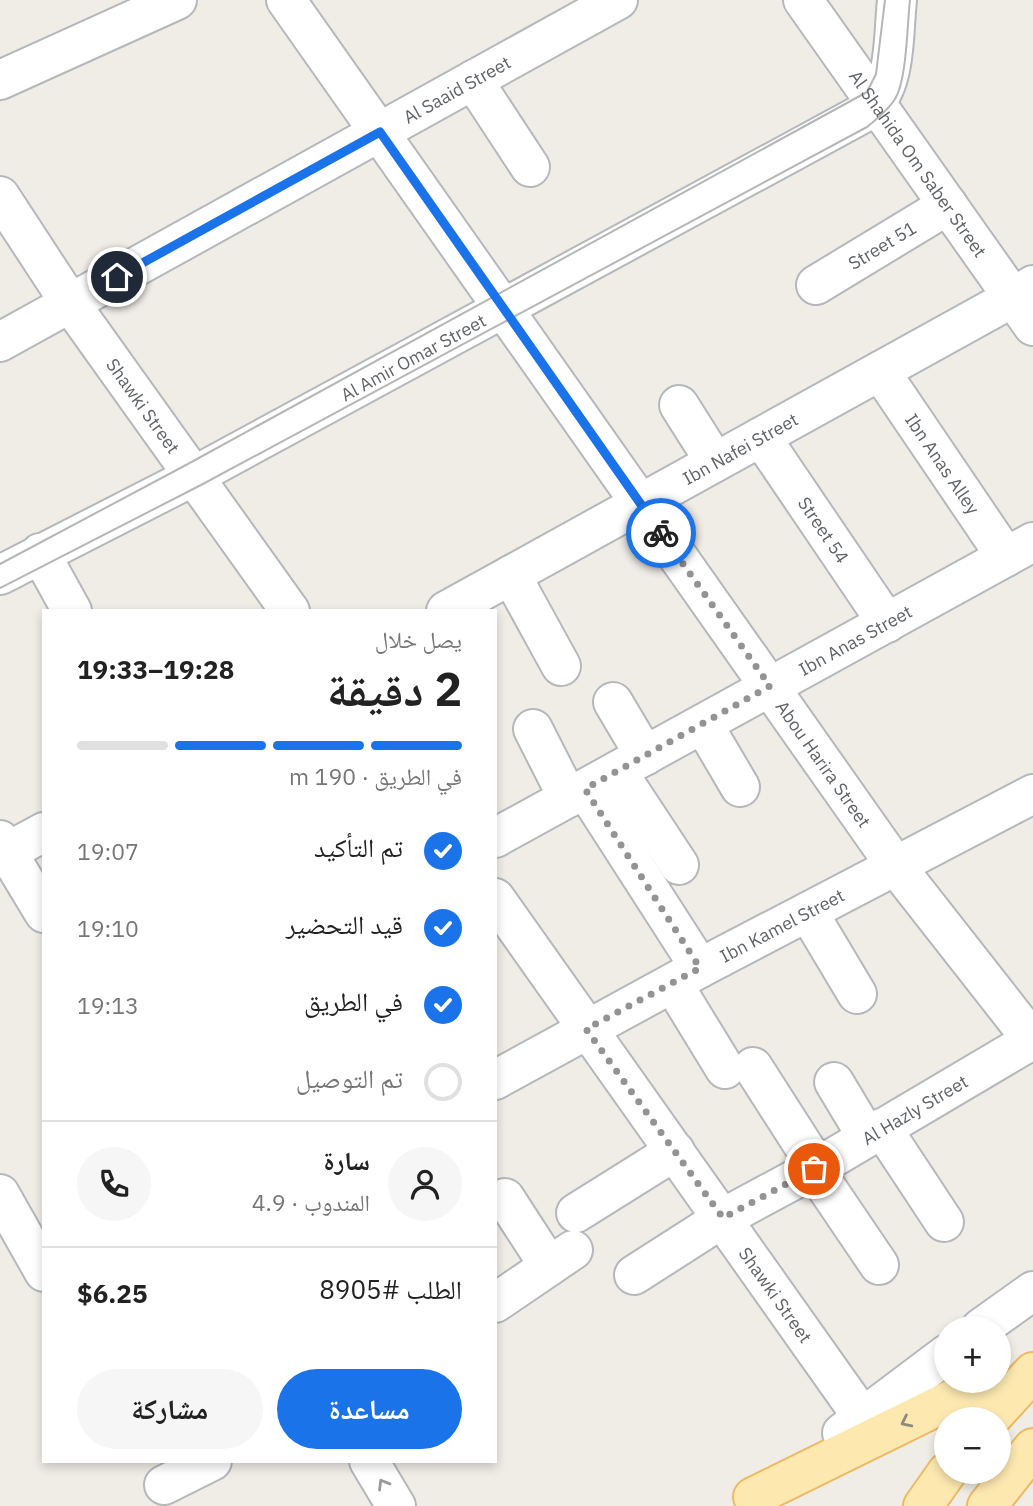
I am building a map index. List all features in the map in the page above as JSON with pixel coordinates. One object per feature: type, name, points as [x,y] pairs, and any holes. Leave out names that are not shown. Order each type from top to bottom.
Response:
[{"type":"main road","points":[[1011,1370],[1033,1359]]},
{"type":"main road","points":[[1001,1407],[1033,1372]]},
{"type":"main road","points":[[746,1502],[965,1393]]},
{"type":"main road","points":[[986,1506],[1033,1448]]},
{"type":"main road","points":[[1021,1506],[1033,1467]]},
{"type":"main road","points":[[923,1506],[939,1484]]},
{"type":"street","points":[[0,80],[177,0]]},
{"type":"street","name":"Abou Harira Street","points":[[286,0],[895,865],[1032,1041]]},
{"type":"street","name":"Al Saaid Street","points":[[0,342],[618,0]]},
{"type":"street","name":"Al Shahida Om Saber Street","points":[[803,0],[948,205],[1027,303]]},
{"type":"street","points":[[876,103],[884,92],[891,58],[897,0]]},
{"type":"street","points":[[473,80],[530,167]]},
{"type":"street","name":"Al Amir Omar Street","points":[[0,575],[194,476],[869,110],[876,103]]},
{"type":"street","name":"Shawki Street","points":[[0,196],[70,303],[288,609]]},
{"type":"street","name":"Street 51","points":[[816,285],[948,205]]},
{"type":"street","name":"Ibn Nafei Street","points":[[450,609],[880,371],[1027,303]]},
{"type":"street","name":"Ibn Anas Alley","points":[[880,371],[1026,547]]},
{"type":"street","points":[[679,405],[715,462]]},
{"type":"street","name":"Street 54","points":[[761,437],[887,622]]},
{"type":"street","name":"Ibn Anas Street","points":[[497,837],[1026,547]]},
{"type":"street","points":[[40,554],[71,609]]},
{"type":"street","points":[[511,575],[561,666]]},
{"type":"street","points":[[613,702],[604,778],[686,976],[739,1068],[815,1168],[879,1265]]},
{"type":"street","points":[[703,724],[740,787]]},
{"type":"street","points":[[533,729],[604,778],[679,865]]},
{"type":"street","name":"Ibn Kamel Street","points":[[500,1066],[586,1029],[1033,794]]},
{"type":"street","points":[[42,833],[4,846],[42,910]]},
{"type":"street","name":"Shawki Street","points":[[497,901],[863,1418]]},
{"type":"street","points":[[808,912],[857,995]]},
{"type":"street","name":"Al Hazly Street","points":[[634,1275],[723,1218],[815,1168],[1032,1041]]},
{"type":"street","points":[[834,1082],[944,1222]]},
{"type":"street","points":[[497,1301],[675,1151]]},
{"type":"street","points":[[0,1194],[42,1268]]},
{"type":"street","points":[[505,1198],[566,1243]]},
{"type":"street","points":[[998,1316],[1033,1291]]},
{"type":"street","points":[[746,1502],[934,1364]]},
{"type":"street","points":[[163,1484],[208,1463]]},
{"type":"street","points":[[370,1463],[396,1506]]},
{"type":"tram line","points":[[0,564],[867,92],[876,74],[885,0]]},
{"type":"tram line","points":[[0,588],[201,485],[867,127],[889,107],[899,90],[910,0]]},
{"type":"way so far","points":[[661,533],[770,686],[585,789],[700,968],[586,1029],[723,1218],[814,1169]]},
{"type":"route","points":[[117,277],[380,132],[661,533]]}]
